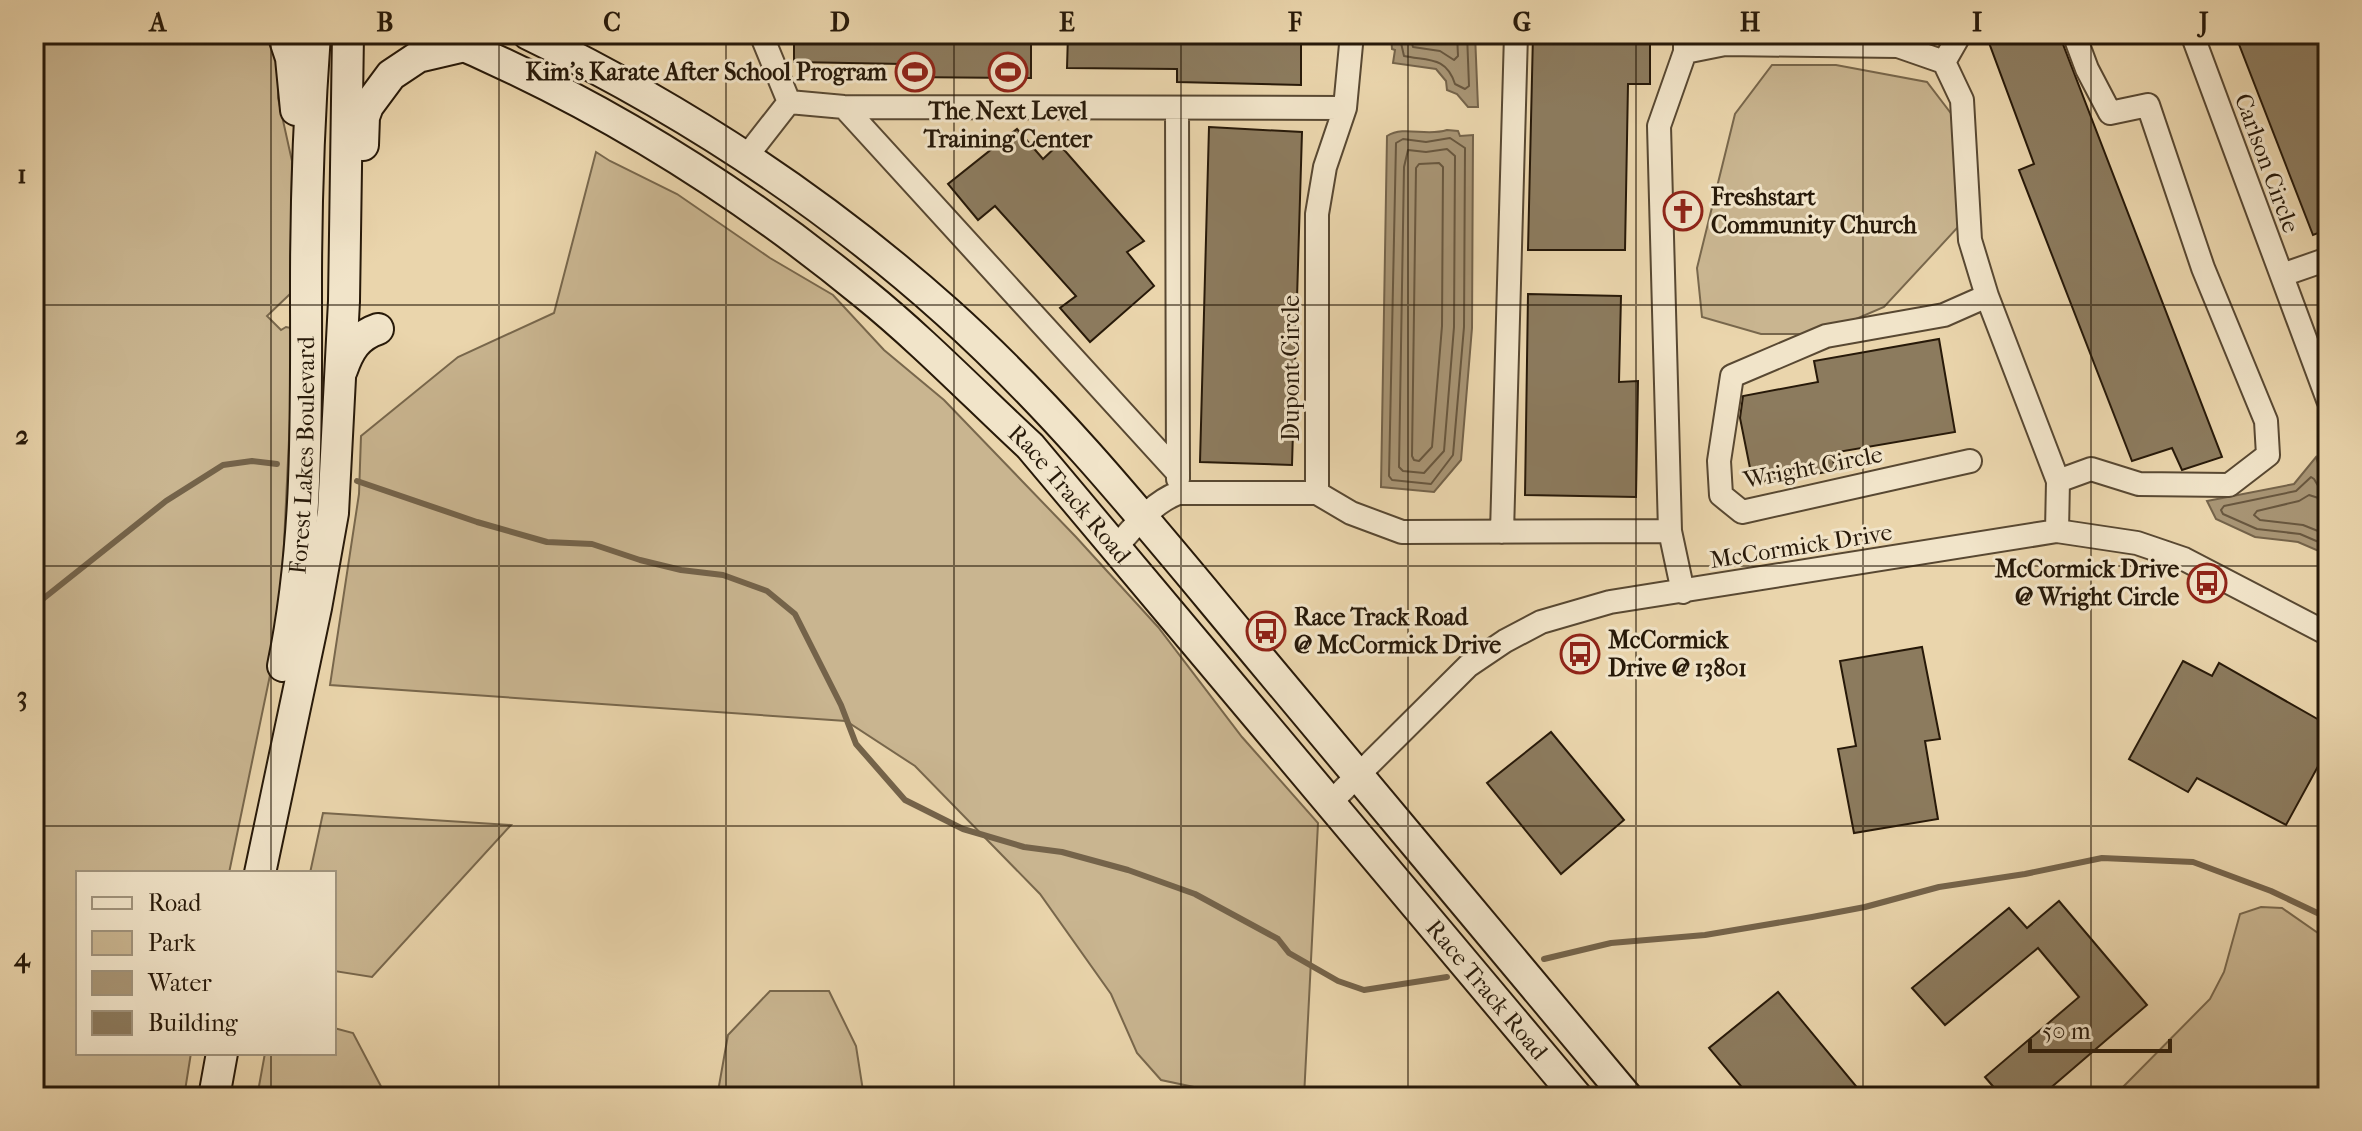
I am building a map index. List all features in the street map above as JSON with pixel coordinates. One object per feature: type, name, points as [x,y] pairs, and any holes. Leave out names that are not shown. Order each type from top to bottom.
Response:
[{"type":"main road","points":[[283,34],[291,58],[298,127],[307,152]]},
{"type":"main road","name":"Forest Lakes Boulevard","points":[[240,871],[286,652],[297,582],[306,398],[292,320],[306,281],[307,152],[315,34]]},
{"type":"main road","name":"Forest Lakes Boulevard","points":[[260,871],[333,513],[344,301],[348,34]]},
{"type":"main road","name":"Race Track Road","points":[[436,34],[551,87],[646,140],[802,244],[868,296],[1030,446],[1577,1097]]},
{"type":"main road","name":"Race Track Road","points":[[528,34],[588,63],[746,157],[869,246],[949,313],[1037,400],[1142,518],[1627,1097]]},
{"type":"main road","points":[[344,301],[356,247],[364,117],[368,106],[391,75],[405,64],[418,57],[465,46]]},
{"type":"main road","points":[[292,320],[321,348],[319,484],[329,536]]},
{"type":"main road","points":[[340,376],[354,344],[364,334],[378,329]]},
{"type":"main road","points":[[195,1097],[202,1055]]},
{"type":"main road","points":[[214,1097],[222,1055]]},
{"type":"street","points":[[761,34],[789,102]]},
{"type":"street","name":"Dupont Circle","points":[[1317,493],[1317,214],[1325,167],[1345,108],[1352,34]]},
{"type":"street","points":[[1502,532],[1516,34]]},
{"type":"street","points":[[1944,62],[1960,34]]},
{"type":"street","points":[[2058,481],[2091,469],[2139,484],[2229,485],[2268,455],[2266,421],[2203,268],[2148,105],[2110,113],[2087,69],[2074,34]]},
{"type":"street","name":"Carlson Circle","points":[[2192,34],[2328,400]]},
{"type":"street","points":[[1683,592],[1670,531],[1659,126],[1685,43],[1898,46],[1944,62],[1962,100],[1970,240],[1987,296],[2058,481],[2057,531]]},
{"type":"street","points":[[746,157],[789,102]]},
{"type":"street","points":[[789,102],[844,107],[1345,108]]},
{"type":"street","points":[[844,107],[1178,483],[1317,493],[1351,513],[1402,532],[1670,531]]},
{"type":"street","points":[[1116,547],[1178,483],[1177,108]]},
{"type":"street","points":[[2282,275],[2328,259]]},
{"type":"street","name":"Wright Circle","points":[[1970,461],[1742,512],[1721,495],[1719,461],[1732,376],[1826,336],[1944,315],[1987,296]]},
{"type":"street","name":"McCormick Drive","points":[[1330,803],[1468,666],[1541,622],[1610,602],[2057,531],[2137,543],[2184,559],[2328,634]]},
{"type":"green space","points":[[34,34],[270,34],[279,56],[278,98],[292,161],[290,294],[267,316],[281,330],[291,328],[292,377],[280,627],[229,871],[76,871],[76,1055],[191,1055],[184,1097],[34,1097]]},
{"type":"green space","points":[[1772,65],[1836,65],[1927,82],[1953,116],[1959,226],[1884,307],[1849,322],[1804,334],[1761,334],[1702,317],[1697,268],[1735,114]]},
{"type":"green space","points":[[596,152],[677,194],[770,258],[833,295],[884,350],[944,400],[1076,537],[1158,627],[1242,737],[1318,823],[1304,1097],[1241,1097],[1161,1080],[1137,1053],[1111,994],[1040,894],[915,766],[846,721],[330,685],[359,494],[361,436],[458,357],[554,313]]},
{"type":"green space","points":[[323,813],[511,825],[372,977],[336,971],[336,871],[310,871]]},
{"type":"green space","points":[[2261,907],[2282,908],[2328,940],[2328,1097],[2113,1097],[2210,999],[2224,972],[2240,914]]},
{"type":"green space","points":[[770,991],[829,991],[856,1046],[864,1097],[717,1097],[728,1035]]},
{"type":"green space","points":[[336,1029],[353,1033],[385,1094],[381,1097],[257,1097],[265,1055],[336,1055]]},
{"type":"water","points":[[1391,34],[1475,34],[1478,107],[1468,107],[1457,94],[1447,90],[1446,81],[1436,69],[1393,63],[1395,50],[1392,49]]},
{"type":"water","points":[[1401,131],[1458,131],[1460,136],[1473,135],[1472,328],[1461,460],[1434,492],[1381,487],[1387,136]]},
{"type":"water","points":[[2316,457],[2328,494],[2328,555],[2298,542],[2255,537],[2216,519],[2207,501],[2294,484]]},
{"type":"building","points":[[794,34],[1031,34],[1031,78],[903,77],[903,64],[794,62]]},
{"type":"building","points":[[1068,34],[1301,34],[1301,85],[1177,82],[1177,69],[1067,68]]},
{"type":"building","points":[[1533,34],[1650,34],[1650,84],[1628,84],[1625,250],[1528,250]]},
{"type":"building","points":[[2005,34],[2059,34],[2222,457],[2182,470],[2172,448],[2132,461],[2019,170],[2034,164],[1988,40]]},
{"type":"building","points":[[2235,34],[2328,34],[2328,229],[2313,235]]},
{"type":"building","points":[[1209,127],[1302,132],[1292,465],[1200,462]]},
{"type":"building","points":[[1017,129],[1043,159],[1059,144],[1144,241],[1127,252],[1154,286],[1090,342],[1060,308],[1076,296],[995,206],[978,220],[948,184]]},
{"type":"building","points":[[1528,294],[1621,296],[1619,382],[1638,381],[1636,497],[1525,495]]},
{"type":"building","points":[[1939,339],[1955,432],[1832,453],[1835,471],[1753,483],[1740,418],[1743,396],[1818,382],[1814,361]]},
{"type":"building","points":[[1922,647],[1940,739],[1925,741],[1938,819],[1854,833],[1838,749],[1856,746],[1840,661]]},
{"type":"building","points":[[2183,661],[2212,676],[2219,663],[2328,725],[2328,748],[2286,825],[2197,778],[2188,792],[2129,759]]},
{"type":"building","points":[[1551,732],[1624,820],[1561,874],[1487,783]]},
{"type":"building","points":[[2059,901],[2147,1005],[2040,1097],[2002,1097],[1985,1077],[2079,997],[2038,948],[1945,1025],[1912,988],[2009,908],[2027,928]]},
{"type":"building","points":[[1778,992],[1865,1097],[1750,1097],[1709,1048]]},
{"type":"waterway","points":[[34,606],[166,501],[223,465],[252,461],[277,464]]},
{"type":"waterway","points":[[357,481],[547,542],[592,544],[681,570],[723,575],[767,591],[795,614],[841,705],[856,744],[905,800],[963,829],[1024,847],[1062,852],[1128,870],[1195,894],[1278,939],[1289,953],[1338,981],[1364,990],[1447,977]]},
{"type":"waterway","points":[[1544,959],[1611,943],[1705,935],[1812,917],[1865,907],[1939,887],[2102,858],[2193,862],[2271,891],[2328,918]]},
{"type":"place","name":"Kim's Karate After School Program","points":[[915,72]]},
{"type":"place","name":"The Next Level Training Center","points":[[1008,72]]},
{"type":"place","name":"Freshstart Community Church","points":[[1683,211]]},
{"type":"place","name":"McCormick Drive @ Wright Circle","points":[[2207,583]]},
{"type":"place","name":"Race Track Road @ McCormick Drive","points":[[1266,631]]},
{"type":"place","name":"McCormick Drive @ 13801","points":[[1580,654]]}]
